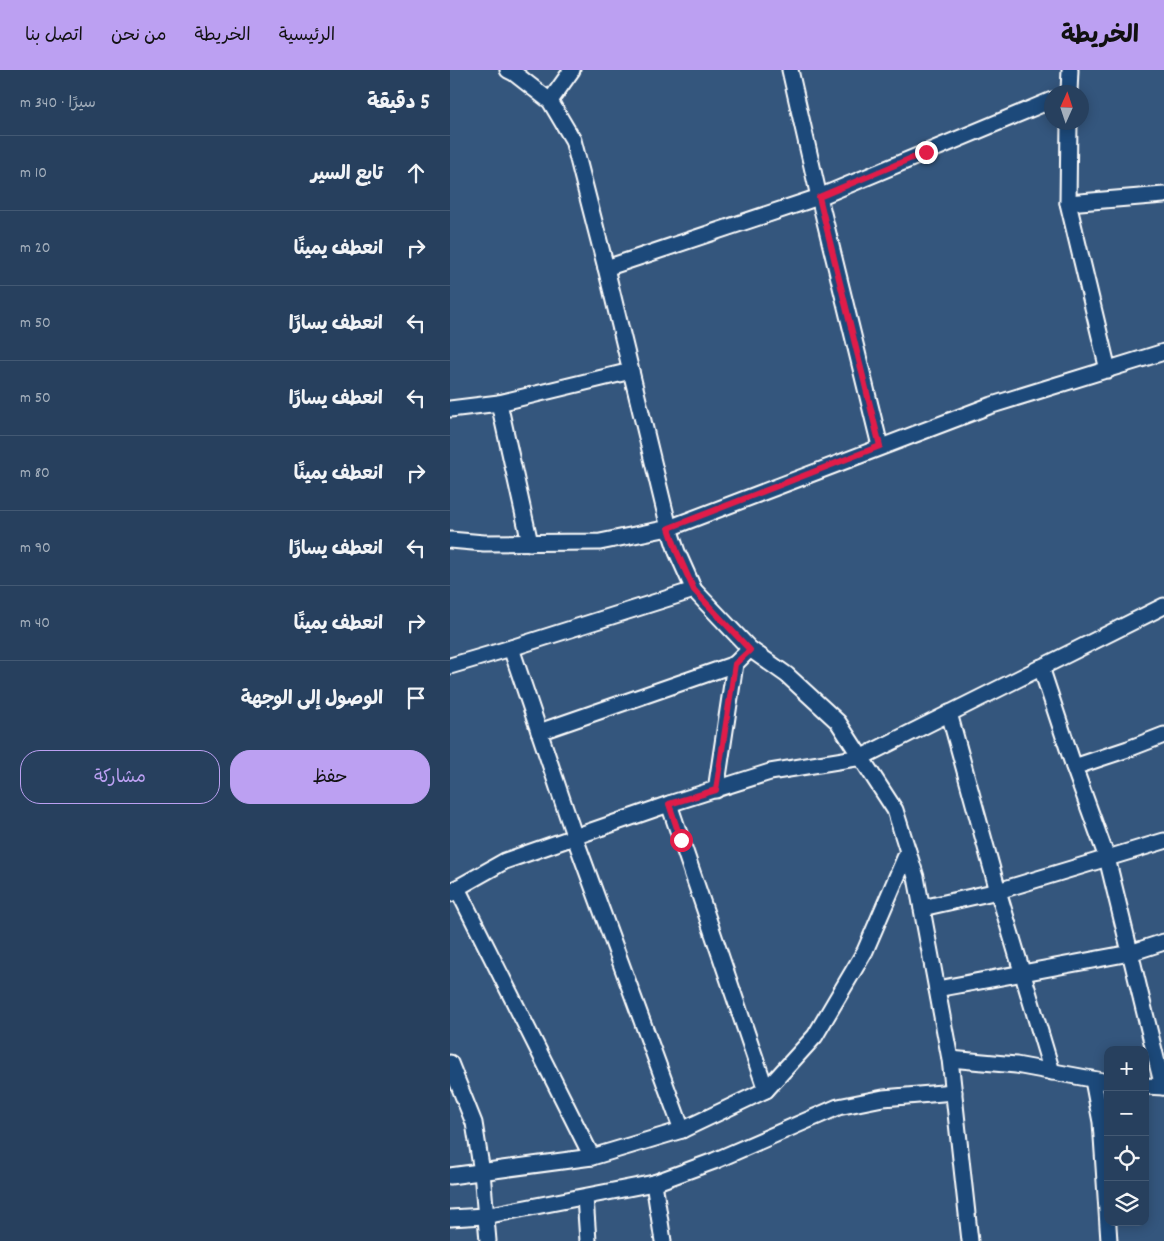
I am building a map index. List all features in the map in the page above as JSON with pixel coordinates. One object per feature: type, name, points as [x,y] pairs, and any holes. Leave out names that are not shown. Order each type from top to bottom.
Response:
[{"type":"street","points":[[508,70],[550,101],[573,140],[669,528],[677,552],[694,590],[750,650],[787,675],[838,722],[894,810],[916,877],[950,1059],[970,1241]]},
{"type":"street","points":[[550,101],[572,70]]},
{"type":"street","points":[[790,70],[880,446]]},
{"type":"street","points":[[1069,85],[1070,70]]},
{"type":"street","points":[[606,268],[819,197],[1044,103]]},
{"type":"street","points":[[1069,130],[1068,203],[1108,370]]},
{"type":"street","points":[[1068,203],[1164,195]]},
{"type":"street","points":[[450,540],[484,543],[600,542],[669,528],[989,406],[1164,352]]},
{"type":"street","points":[[450,409],[499,403],[631,372]]},
{"type":"street","points":[[499,403],[530,542]]},
{"type":"street","points":[[450,666],[694,590]]},
{"type":"street","points":[[592,1157],[454,891],[505,861],[669,804],[770,772],[862,757],[1164,606]]},
{"type":"street","points":[[510,648],[575,838],[682,1130]]},
{"type":"street","points":[[539,732],[735,664],[750,650]]},
{"type":"street","points":[[716,790],[735,664]]},
{"type":"street","points":[[1041,667],[1107,858],[1163,1087],[1149,1086]]},
{"type":"street","points":[[949,713],[998,891],[1052,1072]]},
{"type":"street","points":[[1074,767],[1164,735]]},
{"type":"street","points":[[669,804],[766,1090]]},
{"type":"street","points":[[922,908],[998,891],[1164,842]]},
{"type":"street","points":[[450,1176],[592,1157],[682,1130],[766,1090],[815,1036],[865,952],[908,851]]},
{"type":"street","points":[[937,989],[1130,953],[1164,942]]},
{"type":"street","points":[[950,1059],[1016,1065],[1100,1081],[1109,1241]]},
{"type":"street","points":[[450,1063],[474,1123],[482,1172],[488,1241]]},
{"type":"street","points":[[450,1218],[485,1216],[654,1183],[714,1161],[838,1107],[883,1098],[954,1092]]},
{"type":"street","points":[[654,1183],[663,1241]]},
{"type":"street","points":[[585,1198],[588,1241]]},
{"type":"route","points":[[681,840],[669,804],[716,790],[735,664],[750,650],[694,590],[677,552],[669,528],[880,446],[819,197],[926,152]]}]
